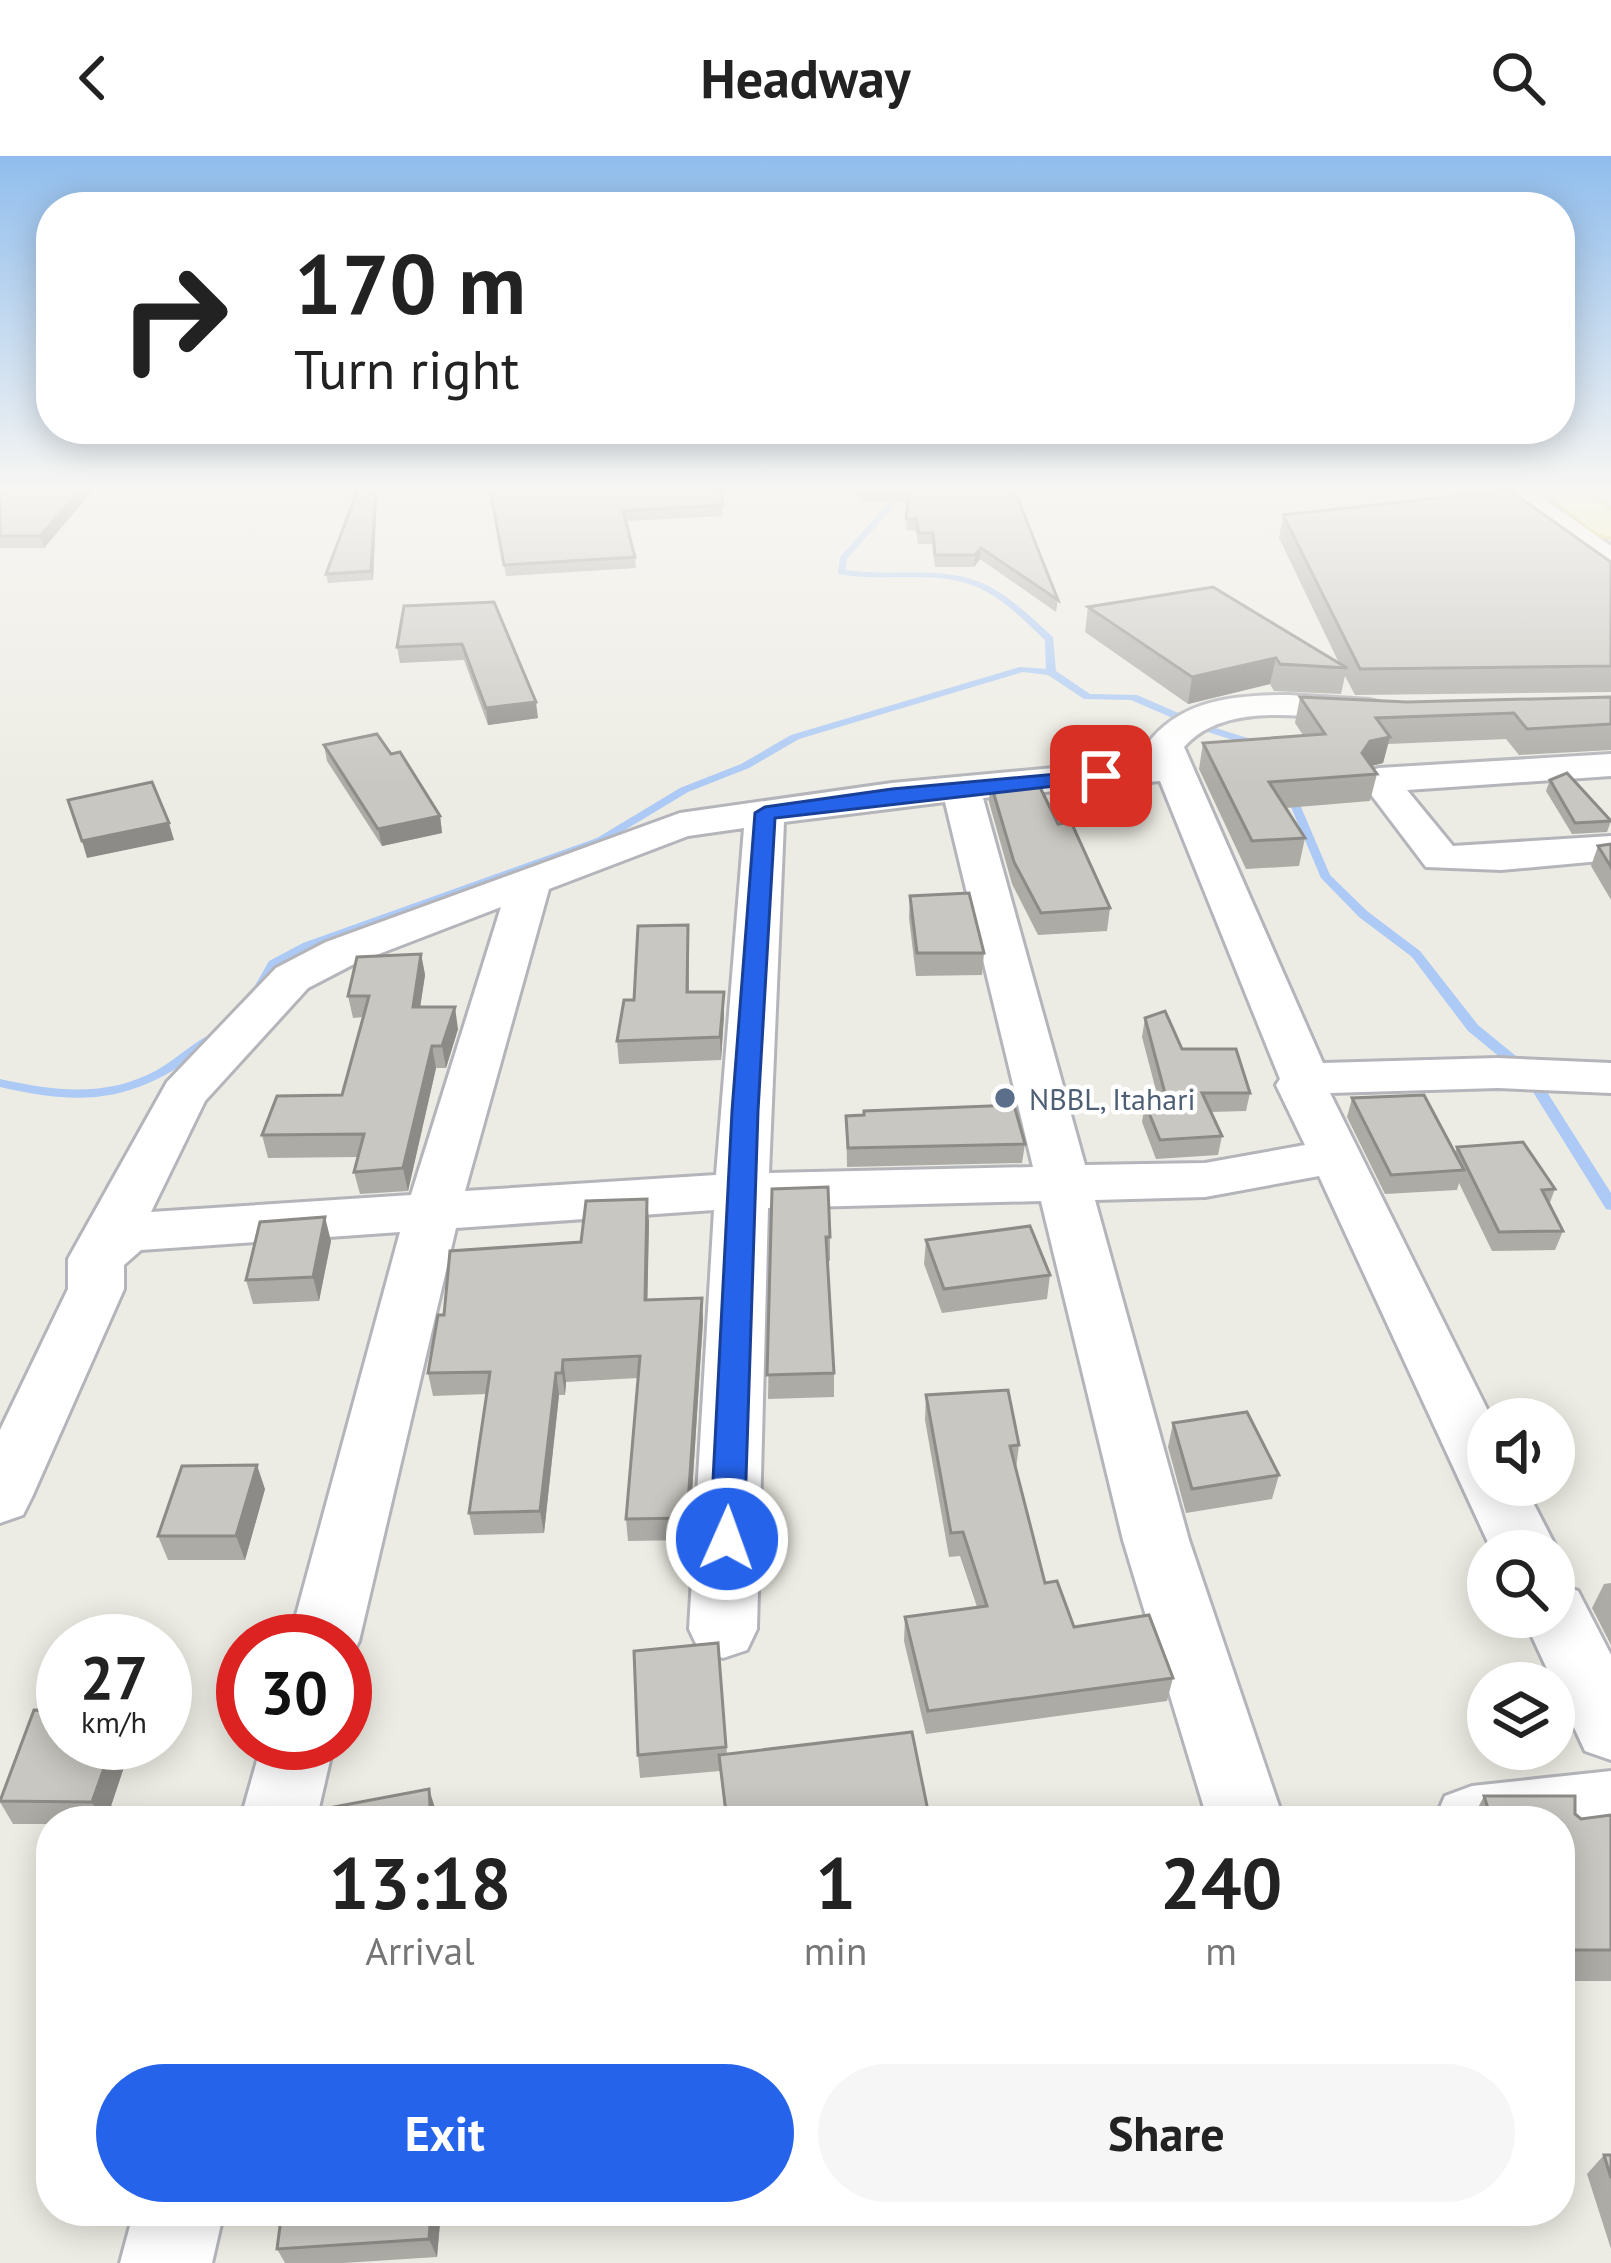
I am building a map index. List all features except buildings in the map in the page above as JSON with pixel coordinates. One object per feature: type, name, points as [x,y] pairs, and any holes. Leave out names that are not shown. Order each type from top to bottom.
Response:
[{"type":"street","points":[[0,1497],[96,1288],[96,1259],[107,1247],[164,1127],[184,1094],[292,978],[342,952],[680,825],[962,789],[1186,739],[1253,705],[1400,712]]},
{"type":"street","points":[[1186,739],[1296,1058],[1301,1085],[1467,1432]]},
{"type":"street","points":[[1611,765],[1379,780],[1441,858],[1611,848]]},
{"type":"street","points":[[962,789],[1156,1540],[1241,1806]]},
{"type":"street","points":[[723,1629],[741,1191],[765,813]]},
{"type":"street","points":[[331,1614],[433,1210],[530,884]]},
{"type":"street","points":[[1296,1058],[1611,1078]]},
{"type":"street","points":[[107,1247],[139,1231],[741,1191],[1205,1180],[1336,1156]]},
{"type":"street","points":[[1567,1638],[1611,1728]]},
{"type":"street","points":[[282,1806],[291,1770]]},
{"type":"street","points":[[1575,1811],[1611,1807]]},
{"type":"street","points":[[166,2263],[175,2226]]},
{"type":"waterway","points":[[984,587],[1050,639],[1051,672]]},
{"type":"waterway","points":[[255,996],[273,964],[307,946],[601,840],[684,790],[745,766],[795,737],[1023,669],[1051,672]]},
{"type":"waterway","points":[[1051,672],[1088,697],[1133,697],[1202,727],[1263,746]]},
{"type":"waterway","points":[[1290,793],[1325,876],[1363,914],[1416,954],[1473,1028],[1528,1073],[1611,1205]]},
{"type":"waterway","points":[[0,1083],[61,1094],[113,1092],[162,1073],[213,1037]]},
{"type":"place","name":"NBBL, Itahari","points":[[1005,1098]]},
{"type":"route","points":[[727,1539],[745,1111],[765,813],[892,795],[1101,776]]}]
